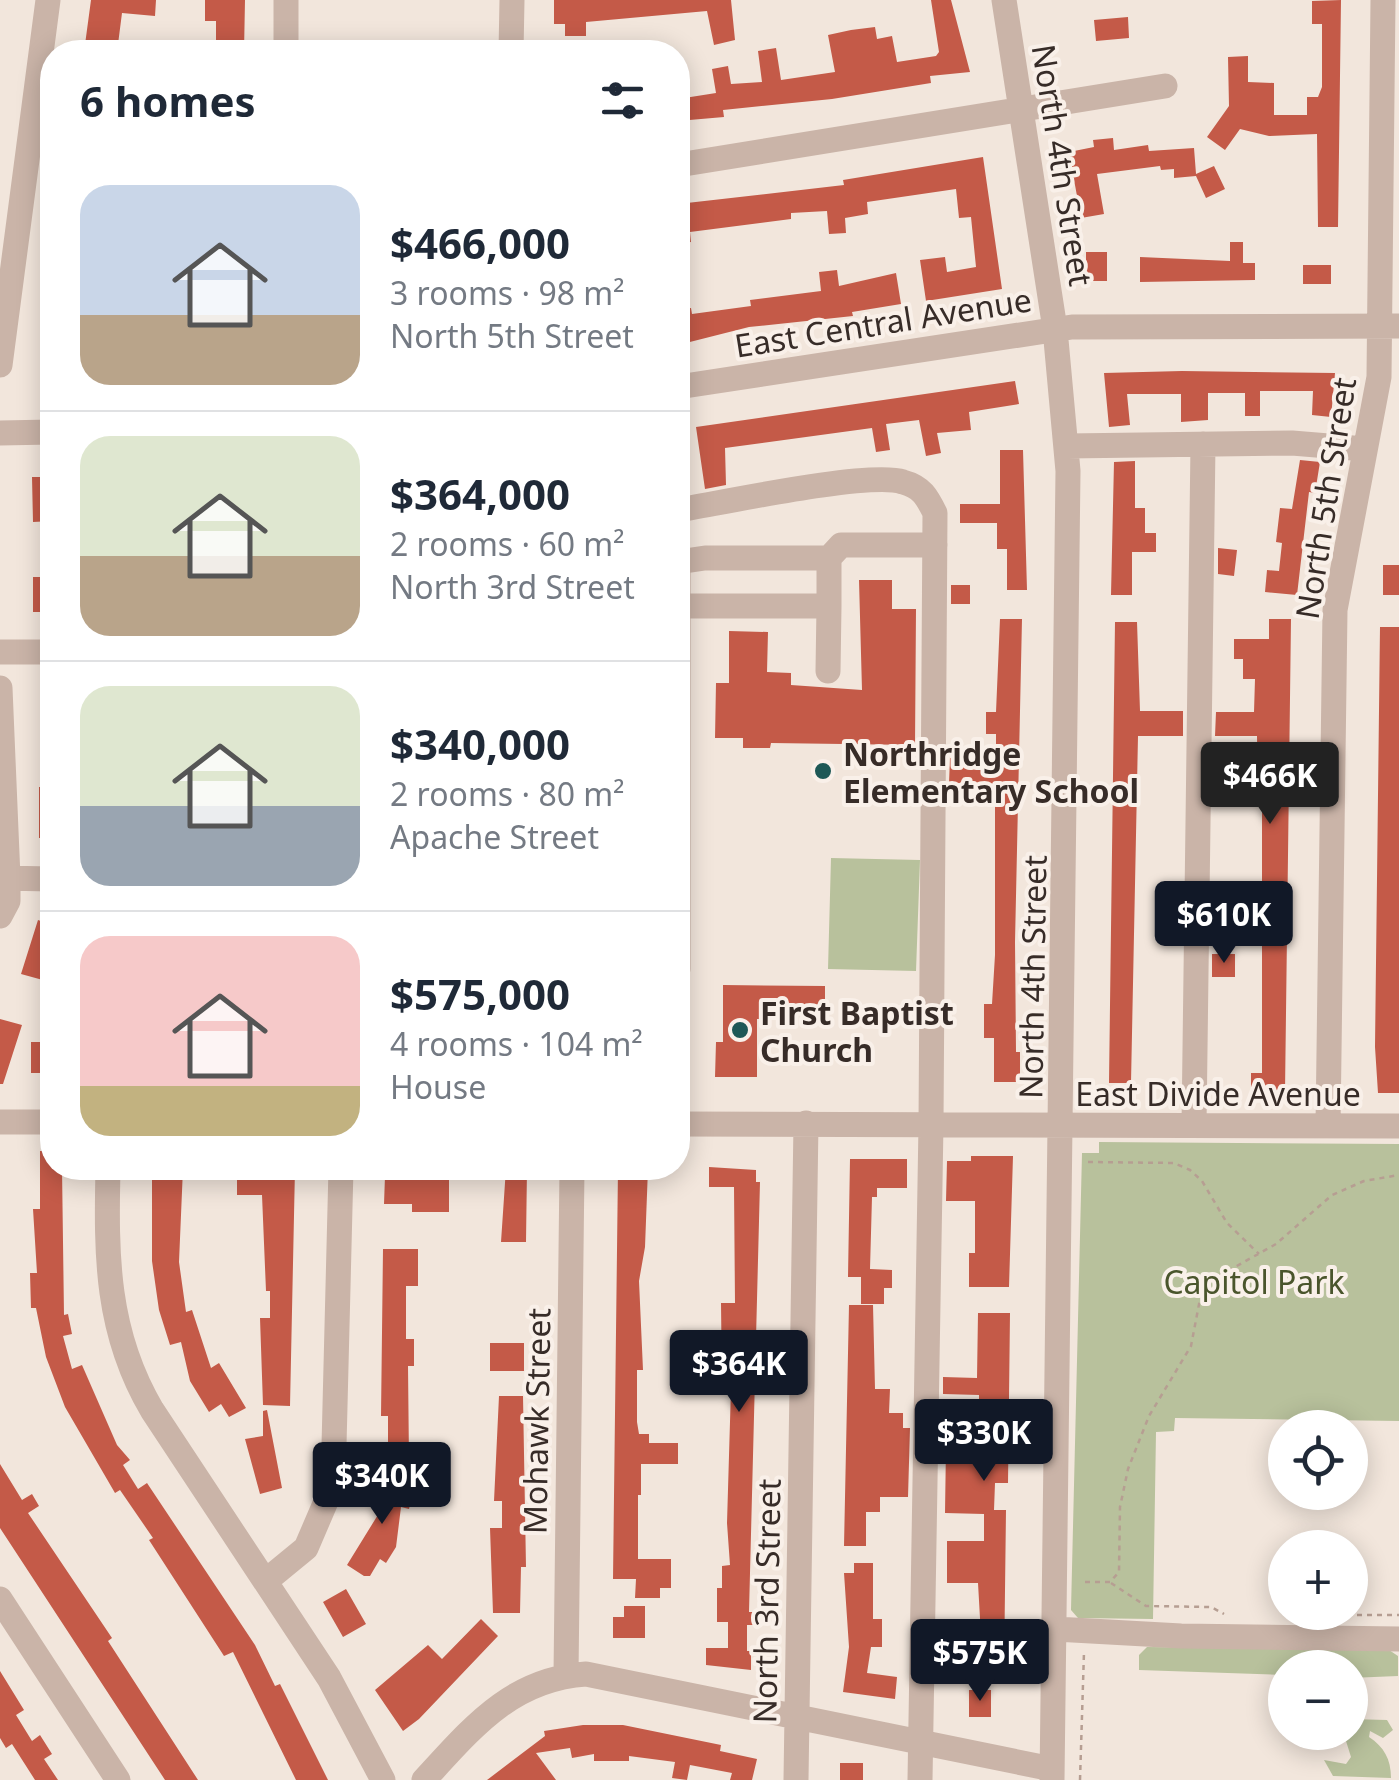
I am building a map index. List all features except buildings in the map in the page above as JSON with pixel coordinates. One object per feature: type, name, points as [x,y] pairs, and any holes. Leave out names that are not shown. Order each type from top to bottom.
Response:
[{"type":"street","points":[[43,40],[48,0]]},
{"type":"street","points":[[286,0],[286,40]]},
{"type":"street","points":[[511,40],[512,0]]},
{"type":"street","name":"North 4th Street","points":[[1004,0],[1056,328],[1067,446],[1070,609],[1052,1775]]},
{"type":"street","name":"North 5th Street","points":[[1328,1126],[1336,595],[1390,326],[1383,0]]},
{"type":"street","points":[[0,364],[40,61]]},
{"type":"street","points":[[690,163],[1165,86]]},
{"type":"street","name":"East Central Avenue","points":[[690,385],[1056,328],[1390,326]]},
{"type":"street","points":[[0,433],[40,432]]},
{"type":"street","points":[[1194,1125],[1203,444]]},
{"type":"street","points":[[1067,446],[1314,444],[1366,450]]},
{"type":"street","points":[[690,508],[866,480],[900,480],[924,491],[935,513],[931,1124],[920,1780]]},
{"type":"street","points":[[828,671],[829,558],[841,545],[935,545]]},
{"type":"street","points":[[690,560],[829,558]]},
{"type":"street","points":[[690,606],[829,606]]},
{"type":"street","points":[[0,652],[40,652]]},
{"type":"street","points":[[0,688],[4,878],[8,901],[0,916]]},
{"type":"street","points":[[4,878],[40,878]]},
{"type":"street","points":[[0,1122],[40,1122]]},
{"type":"street","name":"North 3rd Street","points":[[796,1780],[806,1123]]},
{"type":"street","name":"East Divide Avenue","points":[[690,1124],[1399,1126]]},
{"type":"street","points":[[108,1180],[106,1263],[122,1347],[152,1410],[336,1689],[383,1780]]},
{"type":"street","points":[[267,1580],[306,1548],[333,1485],[342,1180]]},
{"type":"street","name":"Mohawk Street","points":[[566,1675],[572,1180]]},
{"type":"street","points":[[0,1599],[118,1780]]},
{"type":"street","points":[[1055,1629],[1180,1636],[1399,1639]]},
{"type":"street","points":[[424,1780],[500,1702],[532,1684],[566,1675],[604,1675],[797,1714],[1052,1775]]},
{"type":"path","points":[[1088,1162],[1174,1162],[1190,1170],[1202,1181],[1227,1222],[1260,1254]]},
{"type":"path","points":[[1110,1582],[1122,1565],[1120,1507],[1128,1469],[1150,1416],[1191,1346],[1200,1299],[1210,1281],[1260,1254],[1332,1195],[1364,1181],[1399,1175]]},
{"type":"path","points":[[1085,1582],[1110,1582],[1146,1606],[1211,1607],[1225,1615]]},
{"type":"path","points":[[1368,1615],[1399,1615]]},
{"type":"path","points":[[1080,1780],[1084,1650]]},
{"type":"green space","points":[[831,858],[920,860],[916,971],[828,969]]},
{"type":"green space","name":"Capitol Park","points":[[1099,1142],[1399,1144],[1399,1421],[1368,1421],[1368,1410],[1268,1410],[1268,1419],[1175,1418],[1174,1431],[1156,1432],[1153,1619],[1078,1618],[1071,1610],[1082,1153],[1099,1153]]},
{"type":"green space","points":[[1147,1647],[1389,1650],[1398,1656],[1398,1676],[1368,1677],[1368,1650],[1268,1650],[1268,1674],[1139,1670],[1139,1655]]},
{"type":"green space","points":[[1368,1719],[1387,1720],[1393,1730],[1383,1738],[1370,1731],[1369,1737],[1386,1754],[1391,1778],[1333,1776],[1324,1760],[1346,1764],[1351,1757],[1349,1750],[1368,1750]]},
{"type":"place","name":"Northridge Elementary School","points":[[823,771]]},
{"type":"place","name":"First Baptist Church","points":[[740,1030]]}]
